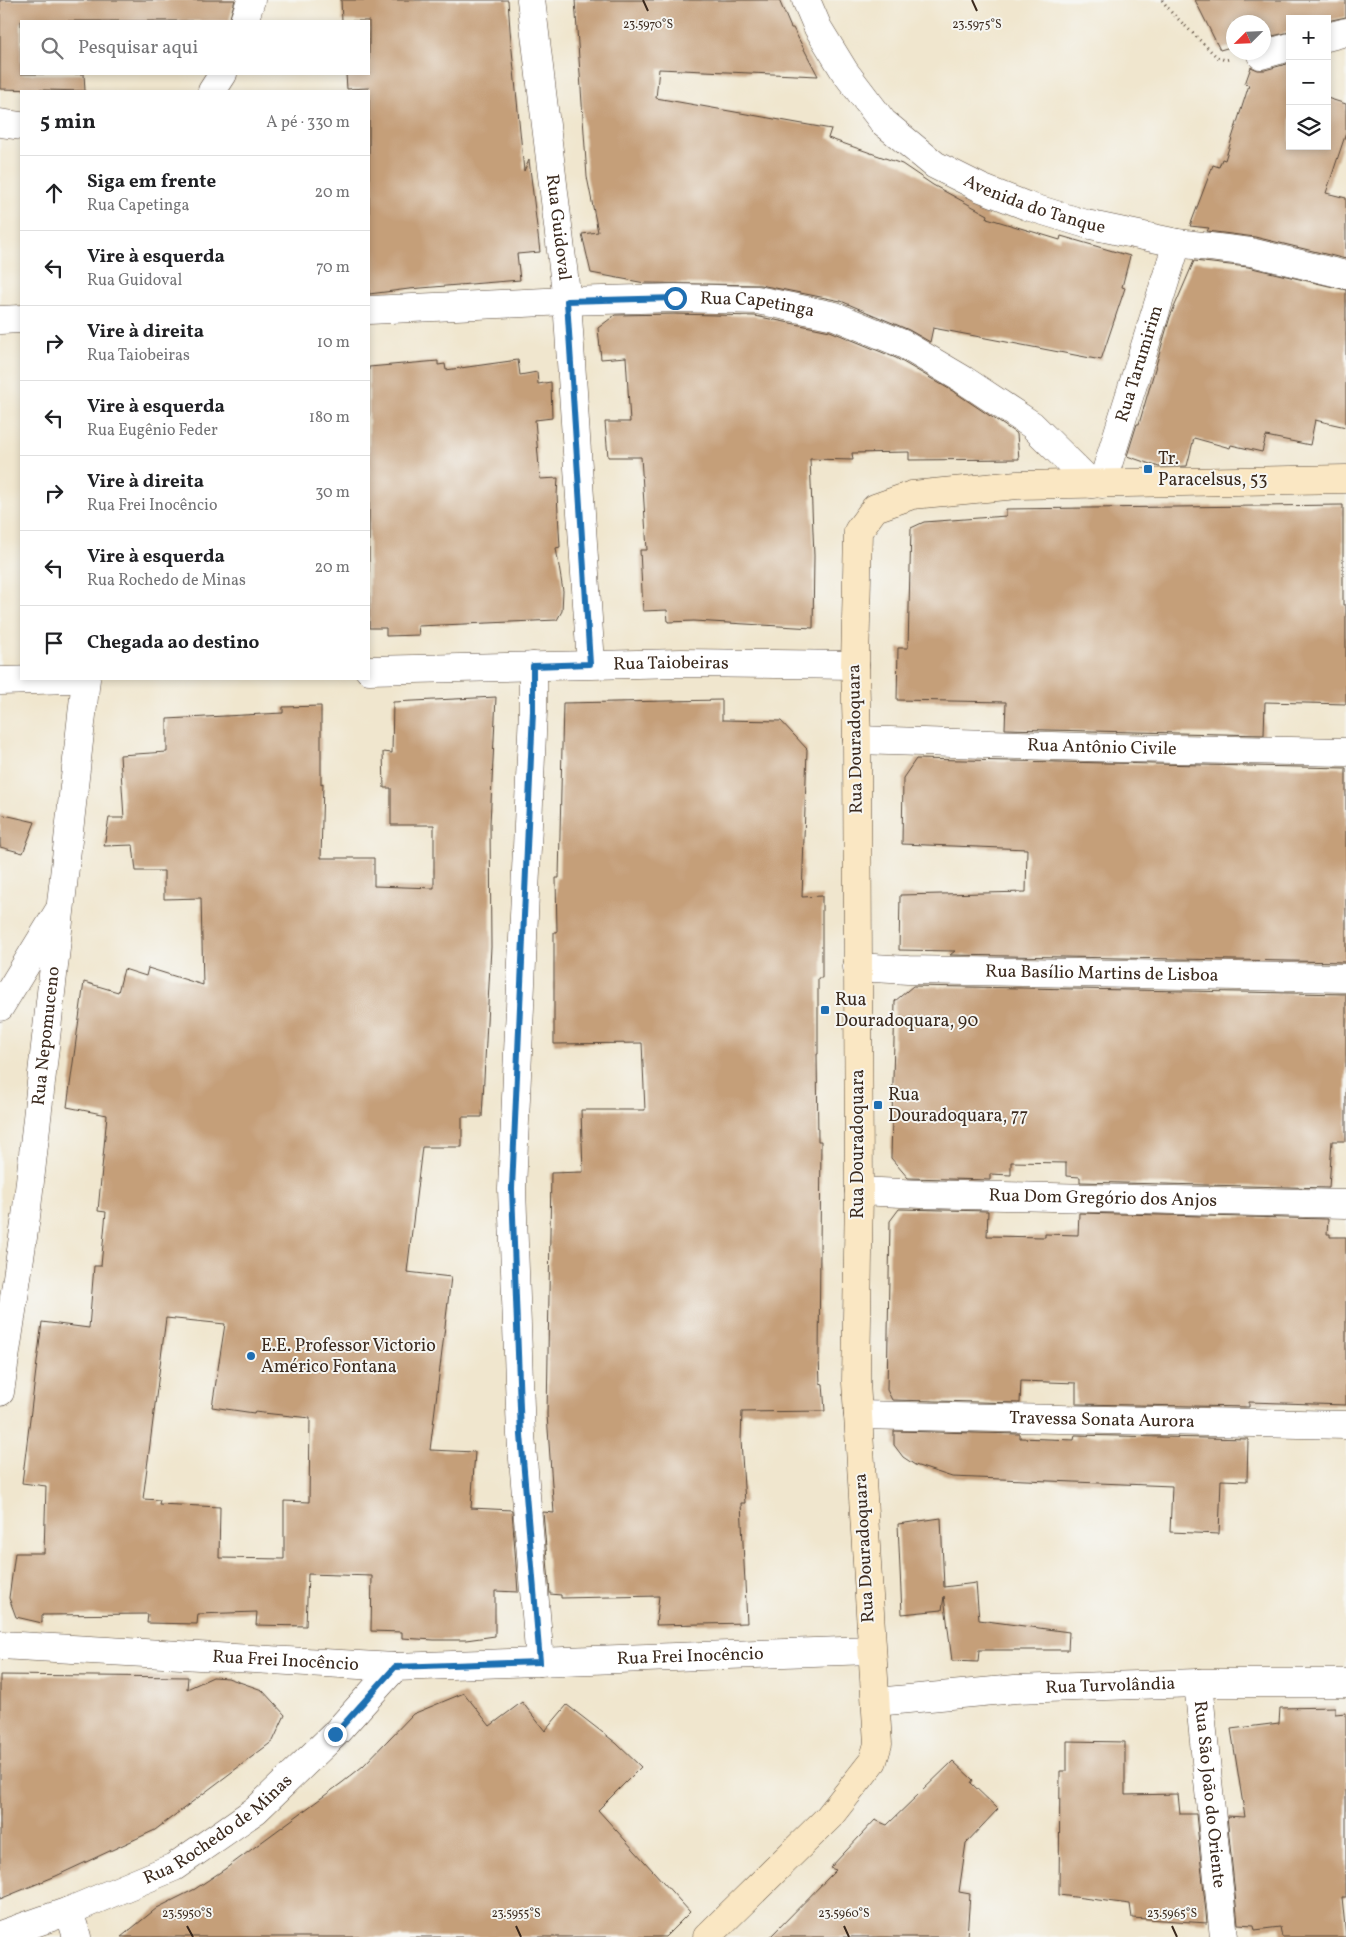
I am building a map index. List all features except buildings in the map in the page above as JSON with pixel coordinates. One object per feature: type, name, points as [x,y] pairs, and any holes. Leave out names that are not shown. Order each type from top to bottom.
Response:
[{"type":"main road","name":"Rua Douradoquara","points":[[707,1937],[829,1817],[873,1761],[878,1744],[856,1382],[859,1191],[855,665],[858,531],[875,508],[912,495],[1017,485],[1346,479]]},
{"type":"street","points":[[244,20],[251,0]]},
{"type":"street","name":"Rua Guidoval","points":[[531,0],[567,301],[590,664]]},
{"type":"street","name":"Avenida do Tanque","points":[[806,0],[818,28],[845,72],[883,122],[935,165],[981,188],[1027,206],[1086,224],[1177,244],[1251,252],[1346,275]]},
{"type":"street","points":[[1331,36],[1346,32]]},
{"type":"street","points":[[1271,51],[1286,48]]},
{"type":"street","points":[[213,90],[222,75]]},
{"type":"street","points":[[0,123],[20,126]]},
{"type":"street","name":"Rua Tarumirim","points":[[1097,484],[1177,244]]},
{"type":"street","name":"Rua Capetinga","points":[[370,310],[675,298],[757,300],[835,316],[903,344],[964,380],[1032,425],[1097,484]]},
{"type":"street","points":[[0,320],[20,319]]},
{"type":"street","name":"Rua Taiobeiras","points":[[370,670],[682,663],[855,665]]},
{"type":"street","points":[[533,666],[533,721],[512,1189],[521,1435],[540,1662]]},
{"type":"street","points":[[0,681],[36,680]]},
{"type":"street","name":"Rua Nepomuceno","points":[[0,1392],[26,1217],[86,680]]},
{"type":"street","name":"Rua Antônio Civile","points":[[857,740],[1346,752]]},
{"type":"street","points":[[0,1007],[62,905]]},
{"type":"street","name":"Rua Basílio Martins de Lisboa","points":[[857,967],[918,970],[1346,978]]},
{"type":"street","name":"Rua Dom Gregório dos Anjos","points":[[859,1191],[1346,1204]]},
{"type":"street","name":"Travessa Sonata Aurora","points":[[858,1416],[1346,1425]]},
{"type":"street","name":"Rua Frei Inocêncio","points":[[0,1645],[395,1667],[871,1650]]},
{"type":"street","name":"Rua Rochedo de Minas","points":[[0,1935],[70,1911],[174,1867],[256,1810],[335,1734],[395,1667]]},
{"type":"street","name":"Rua Turvolândia","points":[[876,1702],[1015,1689],[1198,1683],[1346,1684]]},
{"type":"street","name":"Rua São João do Oriente","points":[[1198,1683],[1224,1937]]},
{"type":"street","points":[[70,1911],[77,1937]]},
{"type":"path","points":[[1162,0],[1171,12],[1218,57],[1226,60]]},
{"type":"place","name":"Tr. Paracelsus, 53","points":[[1148,469]]},
{"type":"place","name":"Rua Douradoquara, 90","points":[[825,1010]]},
{"type":"place","name":"Rua Douradoquara, 77","points":[[878,1105]]},
{"type":"place","name":"E.E. Professor Victorio Américo Fontana","points":[[251,1356]]},
{"type":"route","points":[[335,1734],[395,1667],[540,1662],[521,1435],[512,1189],[533,711],[533,666],[590,664],[567,301],[675,298]]}]
